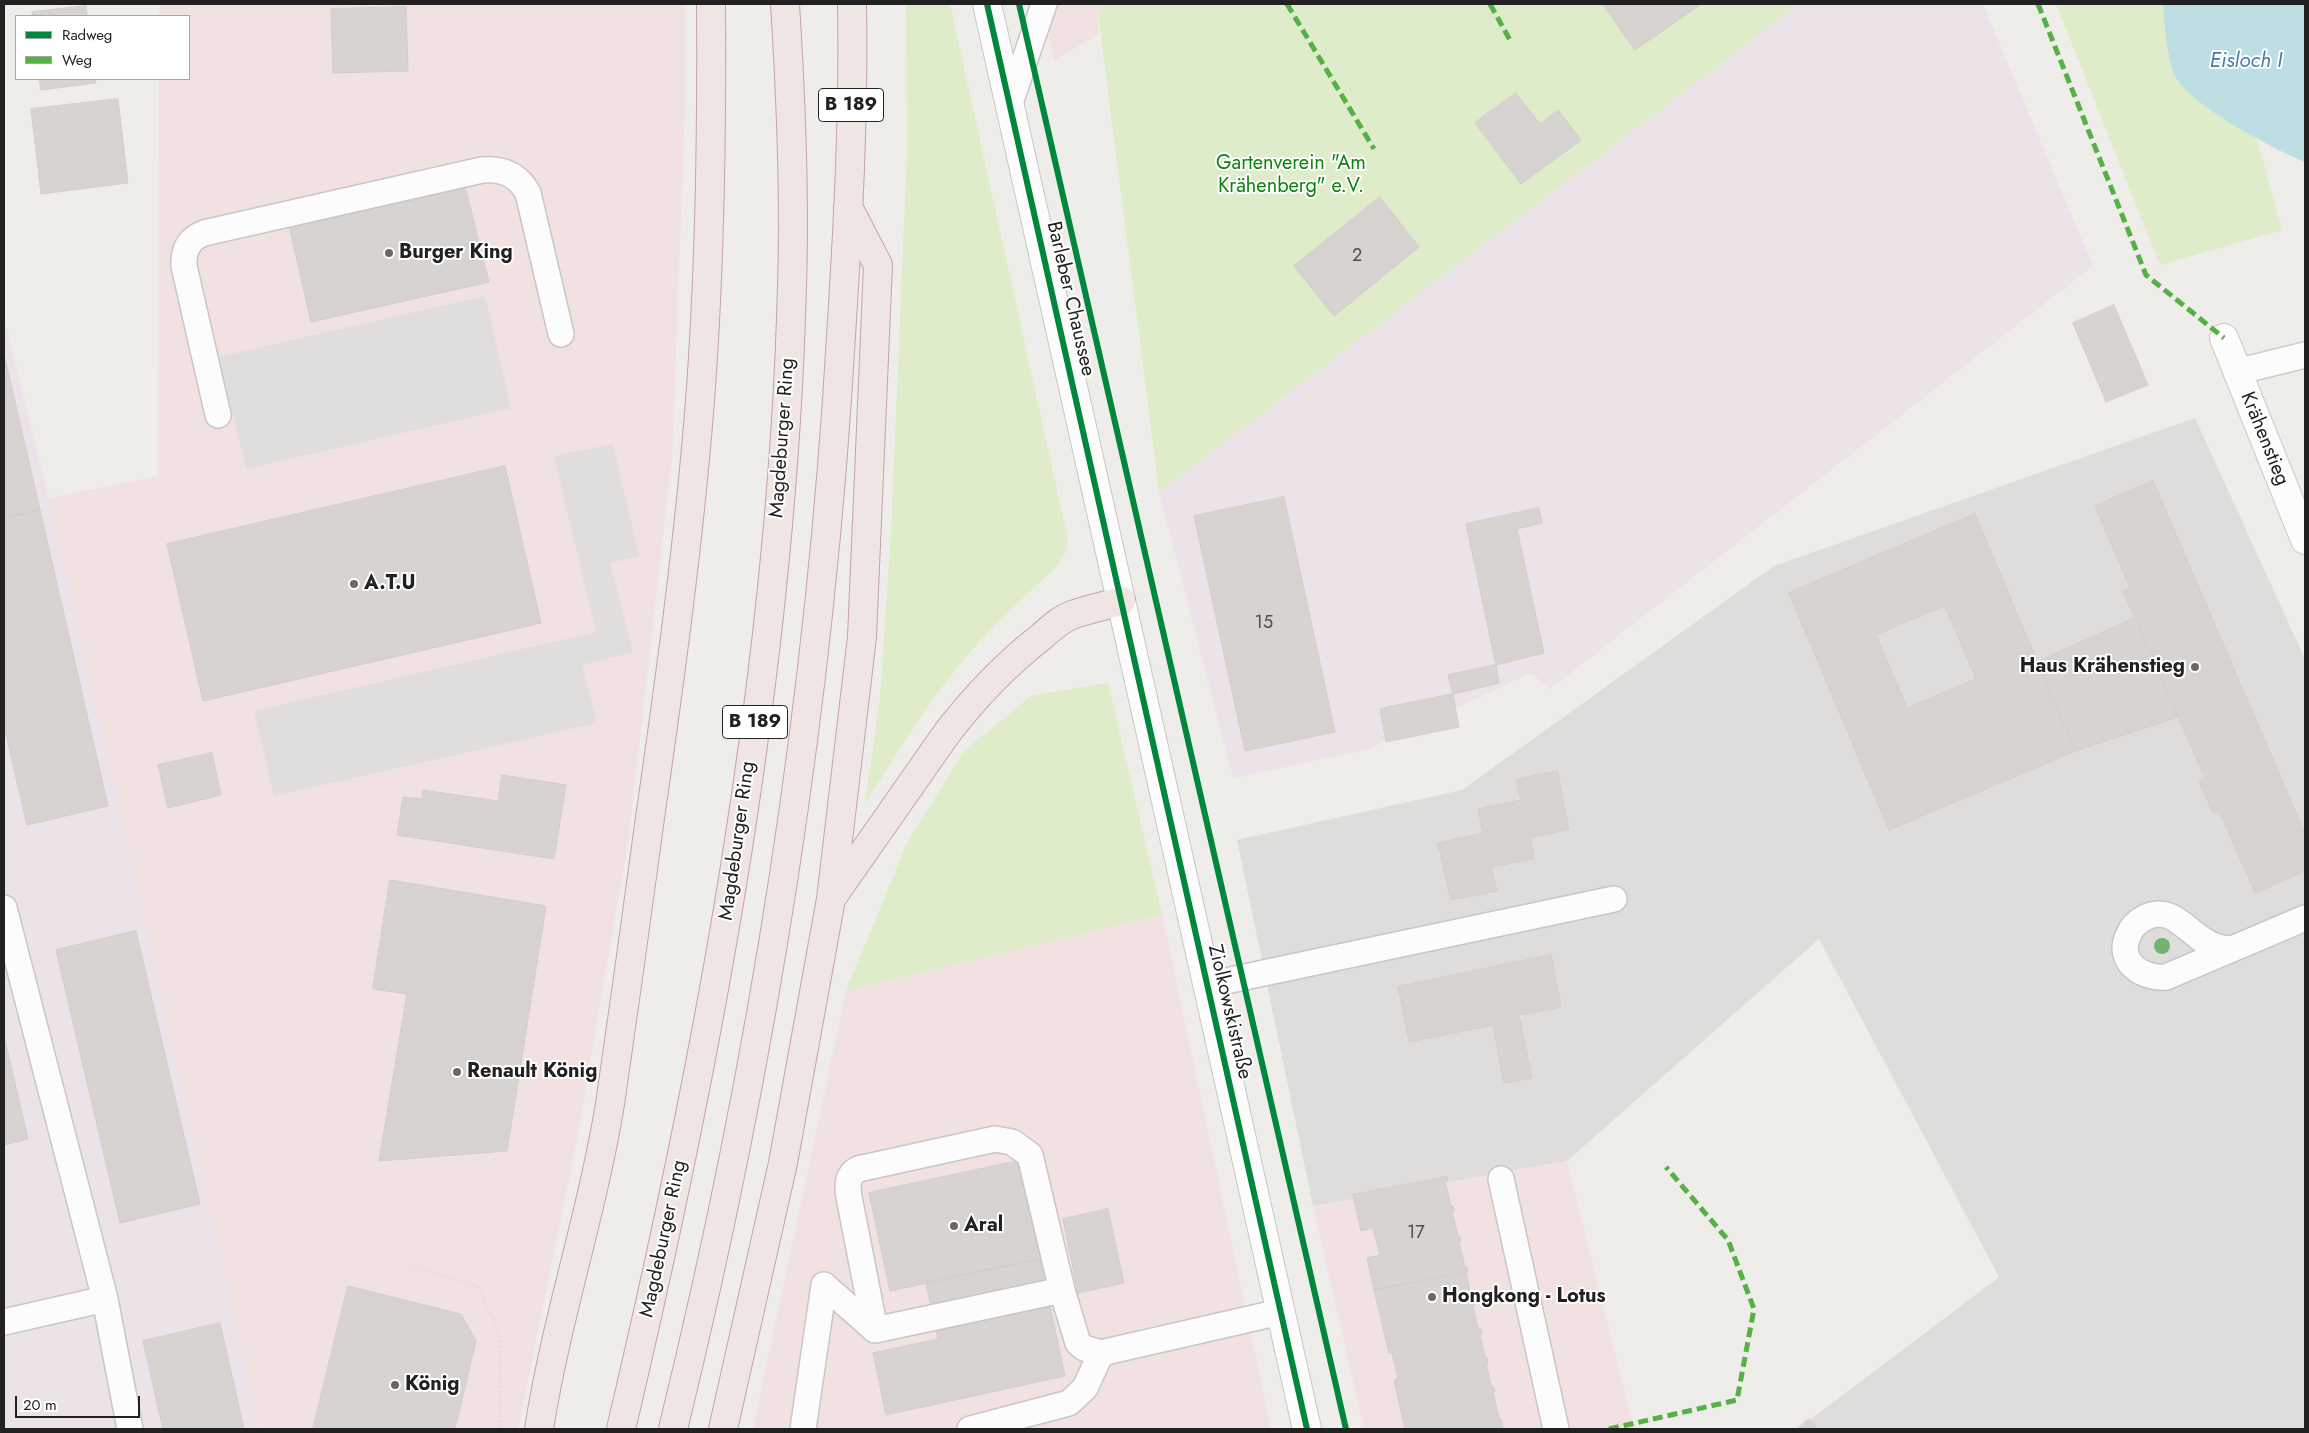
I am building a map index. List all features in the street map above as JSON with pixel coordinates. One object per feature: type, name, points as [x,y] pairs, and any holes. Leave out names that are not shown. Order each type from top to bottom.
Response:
[{"type":"highway","points":[[539,1429],[588,1214],[609,1108],[679,605],[696,448],[710,209],[711,4]]},
{"type":"highway","name":"Magdeburger Ring","points":[[621,1429],[670,1214],[699,1071],[725,927],[764,657],[780,486],[792,286],[791,115],[785,4]]},
{"type":"highway","name":"B 189","points":[[673,1429],[722,1221],[752,1069],[796,789],[819,603],[830,492],[839,369],[853,67],[852,4]]},
{"type":"highway","points":[[724,1429],[783,1163],[831,899],[862,637],[878,265],[847,206]]},
{"type":"highway","points":[[831,899],[931,754],[967,708],[993,680],[1024,650],[1060,622],[1072,615],[1121,601]]},
{"type":"street","name":"Barleber Chaussee","points":[[987,4],[1121,601]]},
{"type":"street","name":"Krähenstieg","points":[[2224,338],[2236,372],[2305,540]]},
{"type":"street","name":"Ziolkowskistraße","points":[[1121,601],[1307,1429]]},
{"type":"lane","points":[[1010,103],[1044,4]]},
{"type":"lane","points":[[218,415],[183,260],[189,242],[204,233],[482,170],[505,172],[519,180],[528,193],[561,334]]},
{"type":"lane","points":[[2236,372],[2305,355]]},
{"type":"lane","points":[[1207,985],[1614,899]]},
{"type":"lane","points":[[2232,949],[2305,918]]},
{"type":"lane","points":[[5,919],[105,1299],[130,1429]]},
{"type":"lane","points":[[875,1330],[849,1197],[848,1184],[851,1175],[858,1169],[995,1139],[1007,1140],[1022,1147],[1030,1155],[1062,1290],[1078,1343],[1084,1348],[1102,1353],[1280,1312]]},
{"type":"lane","points":[[1501,1179],[1556,1429]]},
{"type":"lane","points":[[803,1429],[824,1285],[875,1330]]},
{"type":"lane","points":[[875,1330],[1062,1290]]},
{"type":"lane","points":[[4,1322],[105,1299]]},
{"type":"lane","points":[[970,1429],[1068,1403],[1085,1388],[1102,1353]]},
{"type":"path","points":[[410,1266],[478,1286],[501,1338],[500,1429]]},
{"type":"shaded area","points":[[159,4],[685,4],[686,80],[672,458],[628,843],[576,1144],[518,1429],[259,1429],[49,498],[158,476],[159,80],[190,80],[190,15],[159,15]]},
{"type":"shaded area","points":[[1042,4],[1097,4],[1099,33],[1054,62]]},
{"type":"shaded area","points":[[1799,4],[1983,4],[2093,266],[1550,689],[1531,673],[1366,750],[1233,778],[1159,492]]},
{"type":"shaded area","points":[[485,296],[511,408],[246,469],[218,357]]},
{"type":"shaded area","points":[[4,318],[49,498],[259,1429],[4,1429]]},
{"type":"shaded area","points":[[2195,418],[2305,659],[2305,1429],[1798,1429],[1999,1277],[1819,939],[1567,1161],[1313,1206],[1237,840],[1462,790],[1774,566]]},
{"type":"shaded area","points":[[613,444],[639,556],[610,563],[633,652],[582,665],[597,723],[274,796],[254,711],[596,632],[554,456]]},
{"type":"shaded area","points":[[2108,892],[2128,910],[2117,923],[2111,939],[2116,968],[2087,982],[2084,957],[2086,933],[2094,910]]},
{"type":"shaded area","points":[[1162,914],[1271,1429],[753,1429],[846,991]]},
{"type":"shaded area","points":[[1567,1161],[1634,1429],[1364,1429],[1313,1206]]},
{"type":"green space","points":[[906,4],[950,4],[1068,540],[1064,555],[1057,566],[989,631],[948,679],[865,804],[880,698],[891,532],[907,154]]},
{"type":"green space","name":"Gartenverein \"Am Krähenberg\" e.V.","points":[[1097,4],[1799,4],[1159,492]]},
{"type":"green space","points":[[2056,4],[2163,4],[2167,48],[2173,72],[2178,81],[2198,100],[2257,139],[2282,230],[2160,265]]},
{"type":"green space","points":[[1108,683],[1162,914],[846,991],[907,843],[964,751],[1031,696]]},
{"type":"water","name":"Eisloch I","points":[[2163,4],[2305,4],[2305,162],[2232,124],[2194,97],[2181,84],[2173,72],[2169,56]]},
{"type":"building","points":[[1603,4],[1699,4],[1700,5],[1635,50]]},
{"type":"building","points":[[86,6],[87,15],[32,15],[32,12]]},
{"type":"building","points":[[406,7],[408,71],[333,73],[331,9]]},
{"type":"building","points":[[40,80],[95,80],[96,83],[41,90]]},
{"type":"building","points":[[1516,93],[1540,124],[1558,110],[1581,140],[1521,184],[1475,123]]},
{"type":"building","points":[[118,99],[128,183],[41,194],[31,109]]},
{"type":"building","name":"Burger King","points":[[465,186],[489,282],[311,322],[289,225]]},
{"type":"building","points":[[1380,197],[1419,247],[1334,316],[1294,266]]},
{"type":"building","points":[[2114,305],[2148,385],[2106,402],[2073,323]]},
{"type":"building","points":[[4,354],[40,510],[4,518]]},
{"type":"building","name":"A.T.U","points":[[505,466],[541,623],[203,701],[167,544]]},
{"type":"building","name":"Haus Krähenstieg","points":[[2153,481],[2305,834],[2305,871],[2255,893],[2219,810],[2213,813],[2199,781],[2205,778],[2123,591],[2130,588],[2095,506]]},
{"type":"building","points":[[1284,497],[1335,732],[1245,751],[1194,516]]},
{"type":"building","points":[[1539,508],[1542,523],[1517,529],[1544,653],[1496,665],[1466,524]]},
{"type":"building","points":[[40,510],[108,806],[27,825],[4,726],[4,518]]},
{"type":"building","points":[[1975,514],[2075,751],[1889,830],[1789,593]],"holes":[[[1945,606],[1976,679],[1907,708],[1876,635]]]},
{"type":"building","points":[[2135,618],[2178,717],[2075,751],[2037,662]]},
{"type":"building","points":[[1496,665],[1499,683],[1453,694],[1448,675]]},
{"type":"building","points":[[1453,694],[1459,727],[1386,742],[1380,709]]},
{"type":"building","points":[[212,753],[221,795],[168,808],[158,765]]},
{"type":"building","points":[[1557,771],[1569,829],[1531,838],[1534,859],[1491,867],[1497,891],[1451,900],[1438,843],[1483,833],[1478,809],[1521,800],[1516,780]]},
{"type":"building","points":[[502,775],[566,785],[554,859],[397,835],[403,797],[422,799],[423,790],[498,801]]},
{"type":"building","name":"Renault König","points":[[390,880],[546,906],[507,1151],[379,1161],[407,994],[373,989]]},
{"type":"building","points":[[136,931],[200,1204],[120,1223],[56,950]]},
{"type":"building","points":[[1551,955],[1561,1007],[1519,1015],[1532,1078],[1504,1083],[1493,1025],[1409,1042],[1398,987]]},
{"type":"building","points":[[4,1036],[28,1139],[4,1145]]},
{"type":"building","name":"Aral","points":[[1018,1161],[1040,1259],[890,1291],[869,1193]]},
{"type":"building","points":[[1447,1177],[1448,1181],[1445,1181],[1451,1206],[1453,1206],[1454,1211],[1452,1211],[1458,1237],[1460,1236],[1461,1241],[1459,1242],[1465,1267],[1467,1267],[1468,1272],[1374,1290],[1367,1258],[1380,1255],[1373,1228],[1361,1231],[1353,1195]]},
{"type":"building","points":[[1108,1209],[1124,1283],[1078,1293],[1063,1219]]},
{"type":"building","points":[[1040,1259],[1065,1376],[886,1415],[873,1353],[938,1339],[926,1283]]},
{"type":"building","points":[[1466,1273],[1472,1301],[1475,1300],[1475,1305],[1473,1306],[1478,1329],[1481,1329],[1482,1334],[1480,1335],[1485,1358],[1487,1357],[1488,1363],[1486,1363],[1491,1386],[1493,1386],[1495,1391],[1493,1392],[1499,1419],[1501,1419],[1503,1427],[1501,1429],[1405,1429],[1394,1380],[1398,1379],[1392,1353],[1389,1353],[1374,1290]]},
{"type":"building","name":"König","points":[[348,1286],[461,1314],[476,1341],[455,1429],[313,1429]]},
{"type":"building","points":[[220,1323],[244,1429],[163,1429],[143,1341]]},
{"type":"building","points":[[1809,1419],[1817,1429],[1797,1429]]},
{"type":"marked path","points":[[1287,4],[1374,149]]},
{"type":"marked path","points":[[1490,4],[1510,40]]},
{"type":"marked path","points":[[2038,4],[2146,275],[2224,338]]},
{"type":"marked path","points":[[1609,1429],[1737,1400],[1754,1309],[1728,1240],[1666,1167]]},
{"type":"cycle path","points":[[987,4],[1307,1429]]},
{"type":"cycle path","points":[[1019,4],[1346,1429]]},
{"type":"place","name":"Burger King","points":[[389,253]]},
{"type":"place","name":"A.T.U","points":[[354,584]]},
{"type":"place","name":"Haus Krähenstieg","points":[[2195,667]]},
{"type":"place","name":"Renault König","points":[[457,1072]]},
{"type":"place","name":"Aral","points":[[954,1226]]},
{"type":"place","name":"Hongkong - Lotus","points":[[1432,1297]]},
{"type":"place","name":"König","points":[[395,1385]]}]
